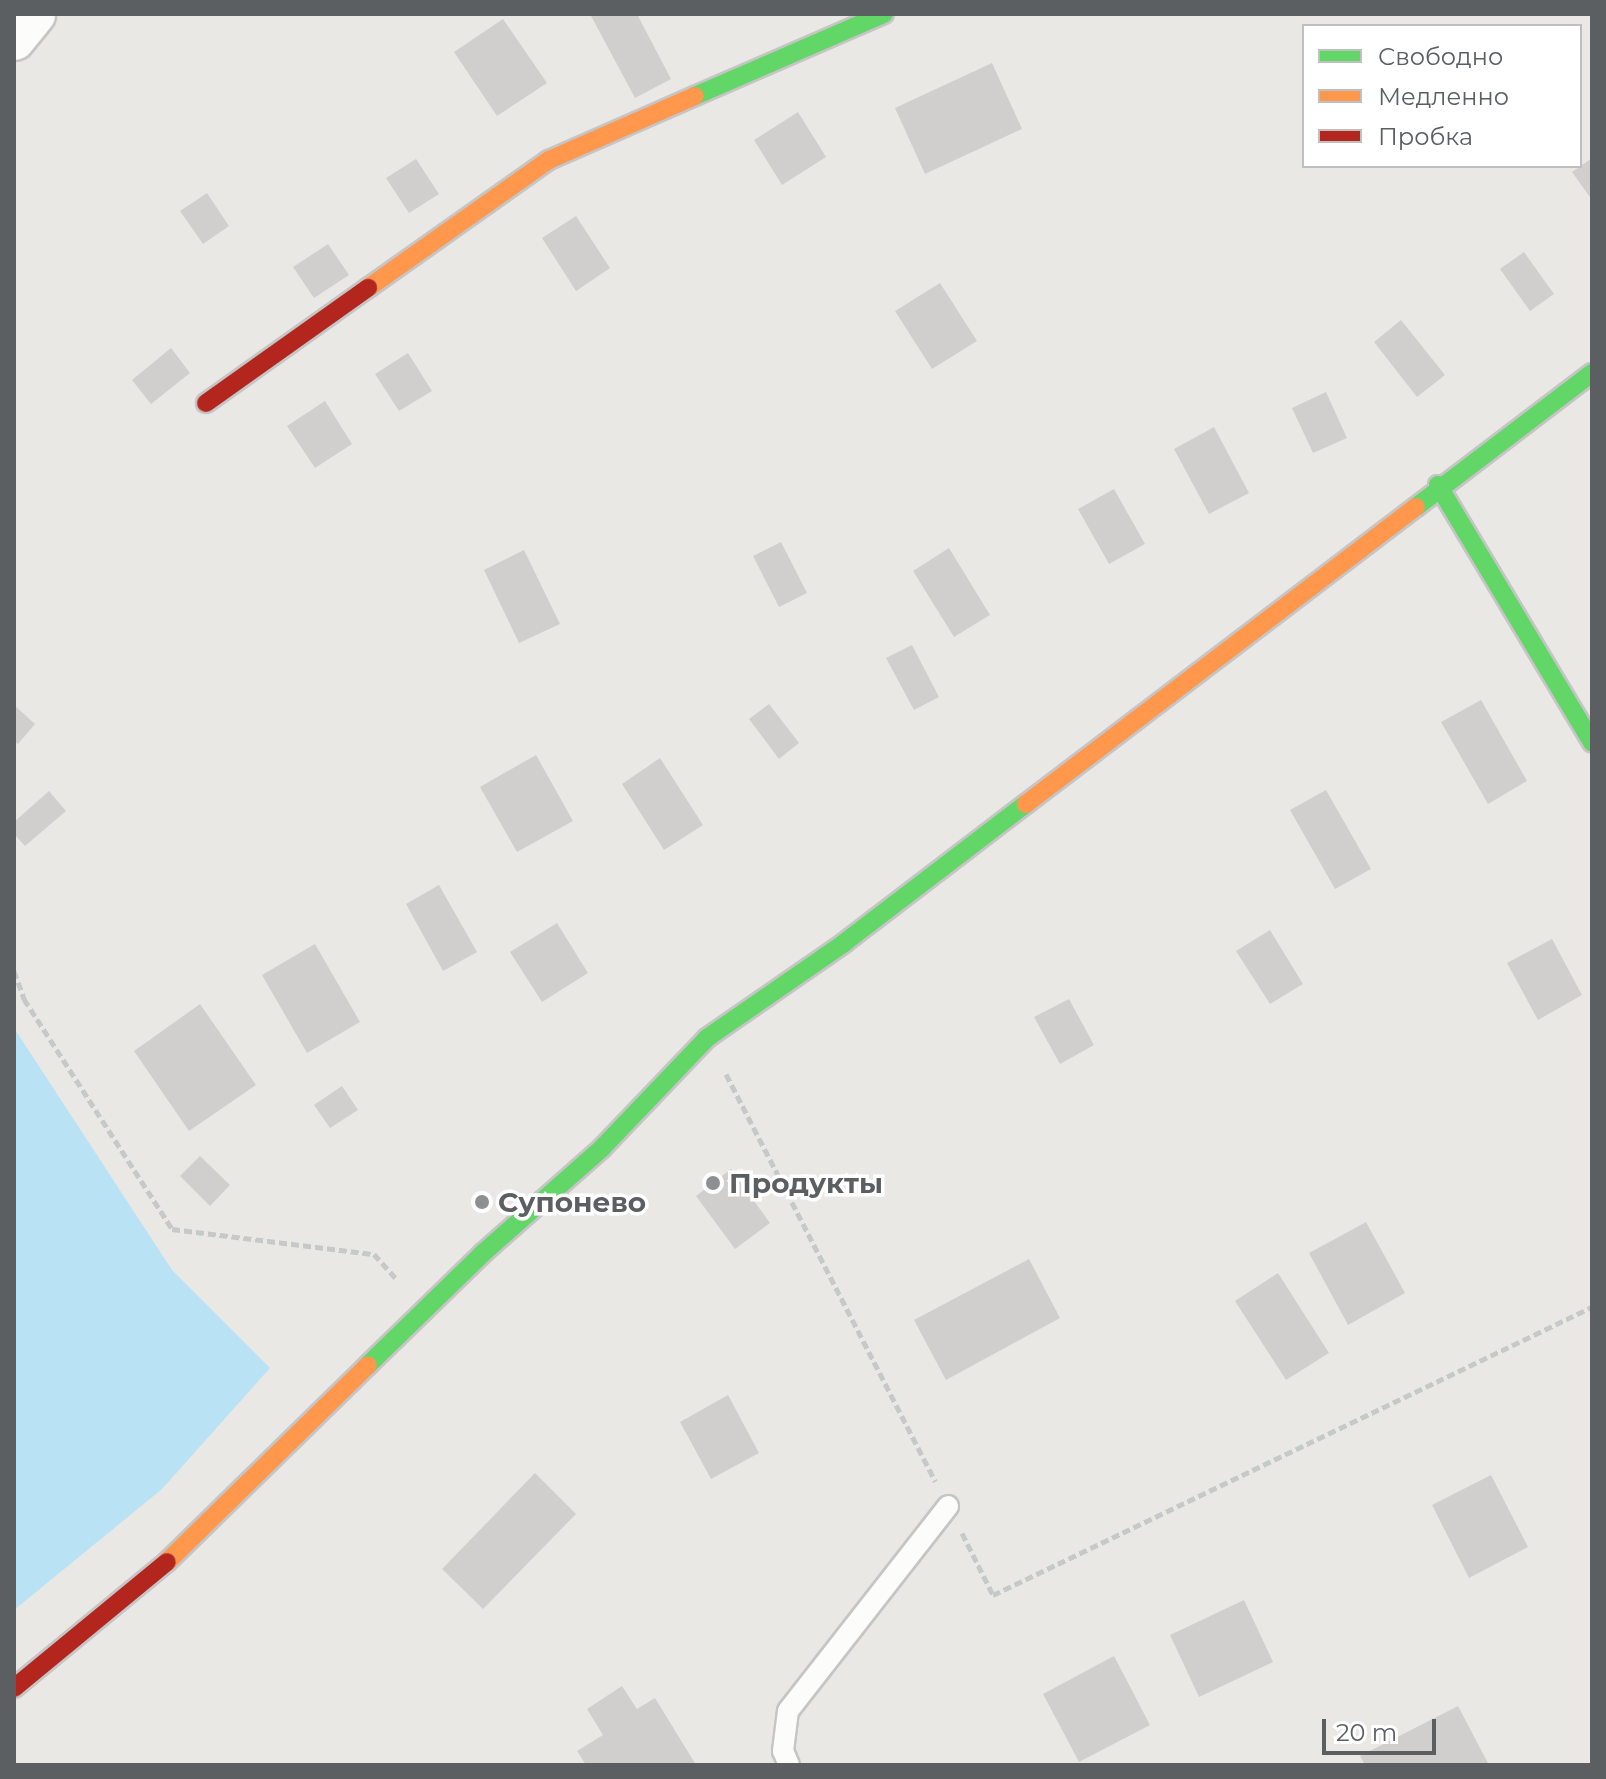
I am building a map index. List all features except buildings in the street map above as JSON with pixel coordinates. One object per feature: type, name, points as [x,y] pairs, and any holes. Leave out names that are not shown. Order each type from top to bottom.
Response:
[{"type":"street","points":[[14,39],[34,14]]},
{"type":"street","points":[[206,403],[549,160],[884,14]]},
{"type":"street","points":[[14,1688],[148,1580],[424,1311],[602,1148],[707,1038],[844,943],[1438,485],[1592,373]]},
{"type":"street","points":[[1438,485],[1592,742]]},
{"type":"lane","points":[[789,1765],[783,1751],[788,1711],[948,1506]]},
{"type":"path","points":[[14,971],[24,999],[172,1229],[374,1254],[424,1311]]},
{"type":"path","points":[[707,1038],[993,1595],[1592,1307]]},
{"type":"water","points":[[14,1028],[172,1270],[270,1368],[162,1489],[14,1610]]},
{"type":"traffic: fast","points":[[695,96],[884,14]]},
{"type":"traffic: fast","points":[[1416,507],[1592,373]]},
{"type":"traffic: fast","points":[[1438,485],[1592,742]]},
{"type":"traffic: fast","points":[[368,1365],[483,1253],[602,1148],[707,1038],[844,943],[1026,804]]},
{"type":"traffic: slow","points":[[368,288],[549,160],[695,96]]},
{"type":"traffic: slow","points":[[1026,804],[1416,507]]},
{"type":"traffic: slow","points":[[167,1562],[368,1365]]},
{"type":"traffic: jam","points":[[206,403],[368,288]]},
{"type":"traffic: jam","points":[[14,1688],[167,1562]]},
{"type":"place","name":"Продукты","points":[[713,1183]]},
{"type":"place","name":"Супонево","points":[[482,1202]]}]
